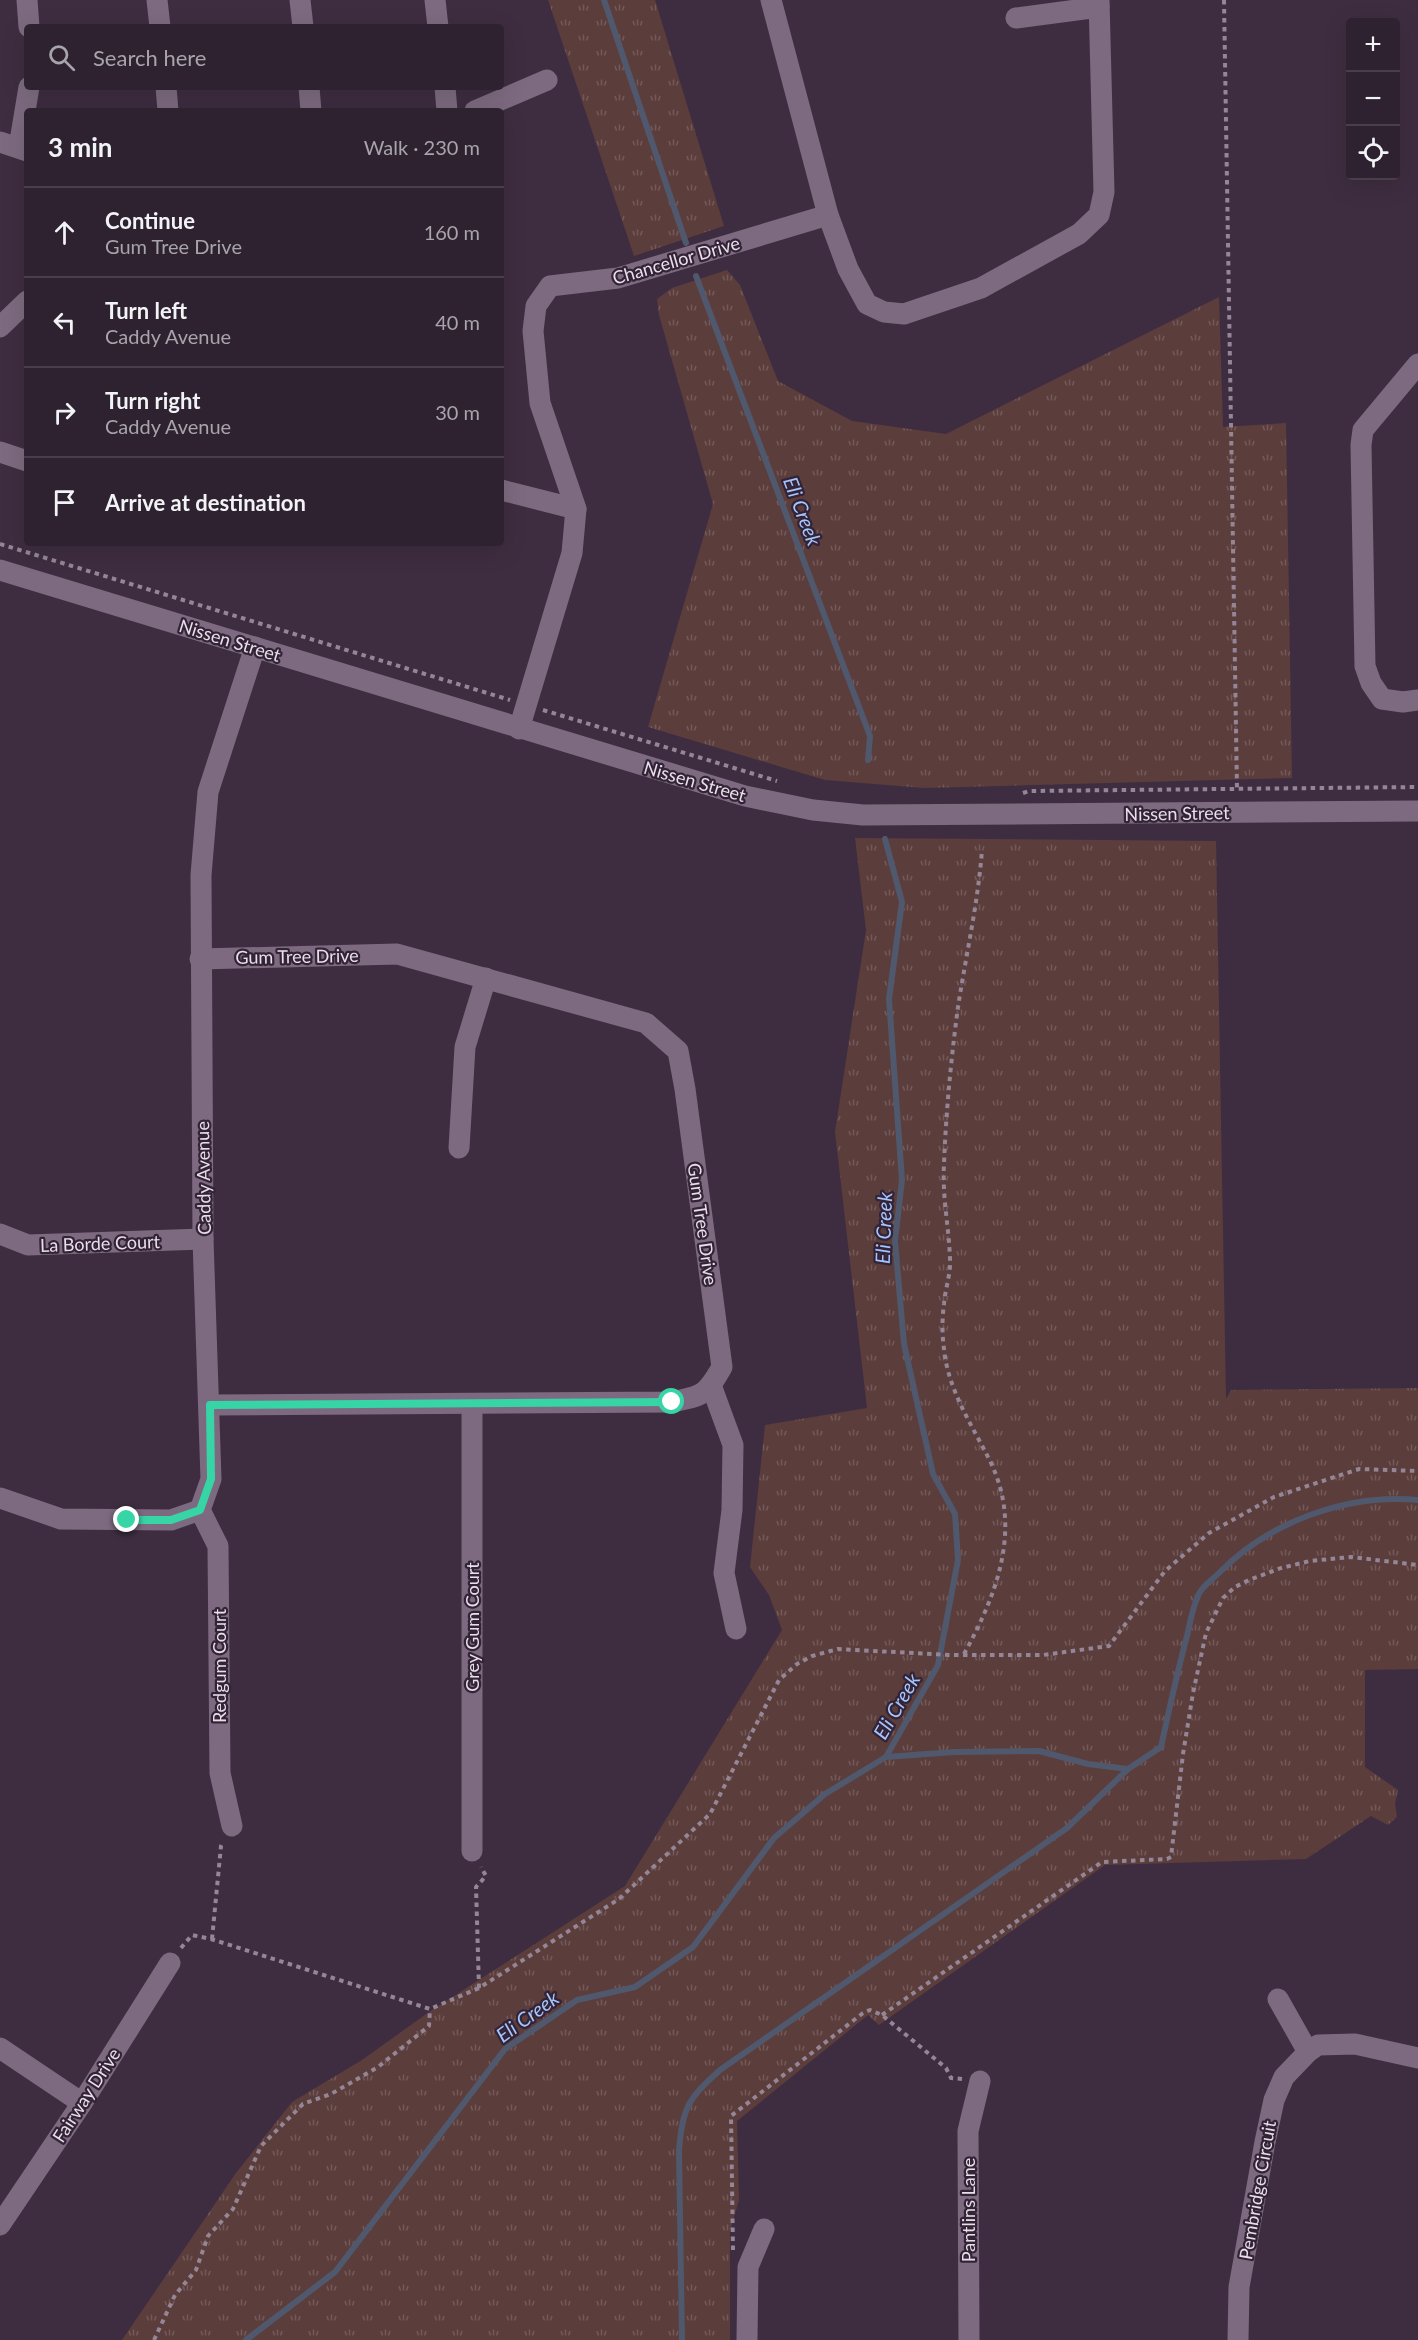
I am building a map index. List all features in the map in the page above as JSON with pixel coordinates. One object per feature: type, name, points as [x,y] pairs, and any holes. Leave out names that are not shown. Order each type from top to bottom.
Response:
[{"type":"street","points":[[27,0],[29,24]]},
{"type":"street","points":[[158,0],[160,24]]},
{"type":"street","points":[[300,0],[303,24]]},
{"type":"street","points":[[435,0],[438,24]]},
{"type":"street","points":[[771,0],[828,215],[848,270],[867,304],[884,312],[904,314],[981,288],[1079,234],[1099,215],[1104,192],[1099,4],[1016,18]]},
{"type":"street","points":[[482,108],[547,80]]},
{"type":"street","points":[[24,108],[28,90]]},
{"type":"street","points":[[166,90],[168,108]]},
{"type":"street","points":[[309,90],[311,108]]},
{"type":"street","points":[[445,90],[447,108]]},
{"type":"street","points":[[15,147],[24,108]]},
{"type":"street","name":"Chancellor Drive","points":[[519,729],[573,554],[576,509],[540,403],[533,331],[536,306],[550,286],[618,278],[828,215]]},
{"type":"street","points":[[0,327],[24,304]]},
{"type":"street","points":[[1418,364],[1363,430],[1360,445],[1365,666],[1371,683],[1382,699],[1403,702],[1418,700]]},
{"type":"street","points":[[0,452],[24,460]]},
{"type":"street","points":[[504,491],[576,509]]},
{"type":"street","name":"Nissen Street","points":[[0,570],[745,796],[833,812],[897,815],[1418,811]]},
{"type":"street","name":"Caddy Avenue","points":[[200,1510],[211,1479],[203,1239],[201,875],[208,792],[255,647]]},
{"type":"street","name":"Gum Tree Drive","points":[[200,959],[397,954],[646,1023],[678,1051],[722,1367],[711,1385]]},
{"type":"street","points":[[459,1148],[465,1047],[486,978]]},
{"type":"street","name":"La Borde Court","points":[[0,1234],[28,1245],[203,1239]]},
{"type":"street","points":[[210,1405],[672,1402],[699,1397],[711,1385],[733,1446],[732,1510],[724,1573],[736,1629]]},
{"type":"street","name":"Grey Gum Court","points":[[472,1404],[472,1851]]},
{"type":"street","points":[[0,1498],[62,1519],[171,1520],[200,1510]]},
{"type":"street","name":"Redgum Court","points":[[200,1510],[218,1546],[220,1773],[232,1826]]},
{"type":"street","name":"Fairway Drive","points":[[0,2224],[82,2103],[170,1963]]},
{"type":"street","points":[[1278,1999],[1308,2052],[1318,2046],[1355,2044],[1418,2058]]},
{"type":"street","points":[[0,2048],[82,2103]]},
{"type":"street","name":"Pembridge Circuit","points":[[1238,2340],[1239,2287],[1274,2100],[1284,2077],[1308,2052]]},
{"type":"street","name":"Pantlins Lane","points":[[969,2340],[968,2131],[980,2081]]},
{"type":"street","points":[[747,2340],[748,2267],[764,2229]]},
{"type":"path","points":[[1224,0],[1237,789]]},
{"type":"path","points":[[0,544],[784,784]]},
{"type":"path","points":[[1018,795],[1029,791],[1418,787]]},
{"type":"path","points":[[963,1655],[981,1623],[997,1580],[1006,1544],[1004,1501],[991,1463],[965,1417],[944,1349],[944,1305],[951,1261],[943,1199],[947,1108],[958,1008],[982,850]]},
{"type":"path","points":[[170,1963],[192,1935],[212,1939],[430,2009],[478,1988],[619,1899],[710,1814],[779,1680],[797,1664],[812,1656],[838,1649],[949,1655],[1043,1655],[1109,1646],[1165,1571],[1209,1533],[1274,1497],[1359,1469],[1418,1471]]},
{"type":"path","points":[[882,2015],[1102,1862],[1171,1857],[1183,1754],[1204,1643],[1213,1615],[1223,1598],[1235,1587],[1281,1568],[1332,1557],[1418,1565]]},
{"type":"path","points":[[212,1939],[221,1846],[232,1826]]},
{"type":"path","points":[[472,1851],[486,1876],[476,1887],[478,1988]]},
{"type":"path","points":[[154,2340],[175,2295],[196,2270],[208,2236],[233,2209],[261,2146],[303,2104],[331,2094],[378,2067],[429,2026],[430,2009]]},
{"type":"path","points":[[733,2257],[731,2119],[733,2114],[863,2013],[870,2010],[882,2015],[946,2068],[951,2078],[980,2081]]},
{"type":"green space","points":[[548,0],[655,0],[724,226],[634,256]]},
{"type":"green space","points":[[727,270],[740,285],[778,381],[852,421],[946,434],[1219,297],[1223,427],[1286,423],[1292,778],[924,788],[825,780],[648,727],[713,504],[659,315],[657,299],[672,288]]},
{"type":"green space","points":[[855,838],[1216,841],[1226,1399],[1231,1390],[1418,1388],[1418,1669],[1365,1670],[1365,1767],[1398,1790],[1395,1804],[1397,1817],[1388,1825],[1371,1816],[1306,1859],[1105,1865],[879,2025],[868,2015],[737,2121],[739,2200],[730,2231],[730,2340],[122,2340],[236,2173],[292,2102],[362,2060],[429,2012],[625,1886],[782,1630],[769,1595],[750,1567],[765,1425],[867,1408],[835,1132],[866,930]]},
{"type":"waterway","name":"Eli Creek","points":[[604,0],[686,243]]},
{"type":"waterway","name":"Eli Creek","points":[[696,276],[870,736],[868,760]]},
{"type":"waterway","name":"Eli Creek","points":[[246,2340],[335,2272],[505,2049],[577,2000],[635,1987],[693,1947],[774,1838],[825,1794],[886,1757],[938,1665],[958,1560],[955,1514],[933,1474],[904,1344],[895,1241],[902,1180],[889,999],[902,902],[885,839]]},
{"type":"waterway","points":[[886,1757],[954,1752],[1039,1751],[1088,1764],[1128,1769],[1161,1747],[1194,1608],[1206,1584],[1261,1539],[1311,1515],[1364,1501],[1418,1500]]},
{"type":"waterway","points":[[682,2340],[679,2151],[682,2124],[694,2097],[720,2070],[1067,1828],[1128,1769]]},
{"type":"route","points":[[127,1520],[171,1520],[200,1510],[211,1479],[210,1405],[672,1402]]}]
